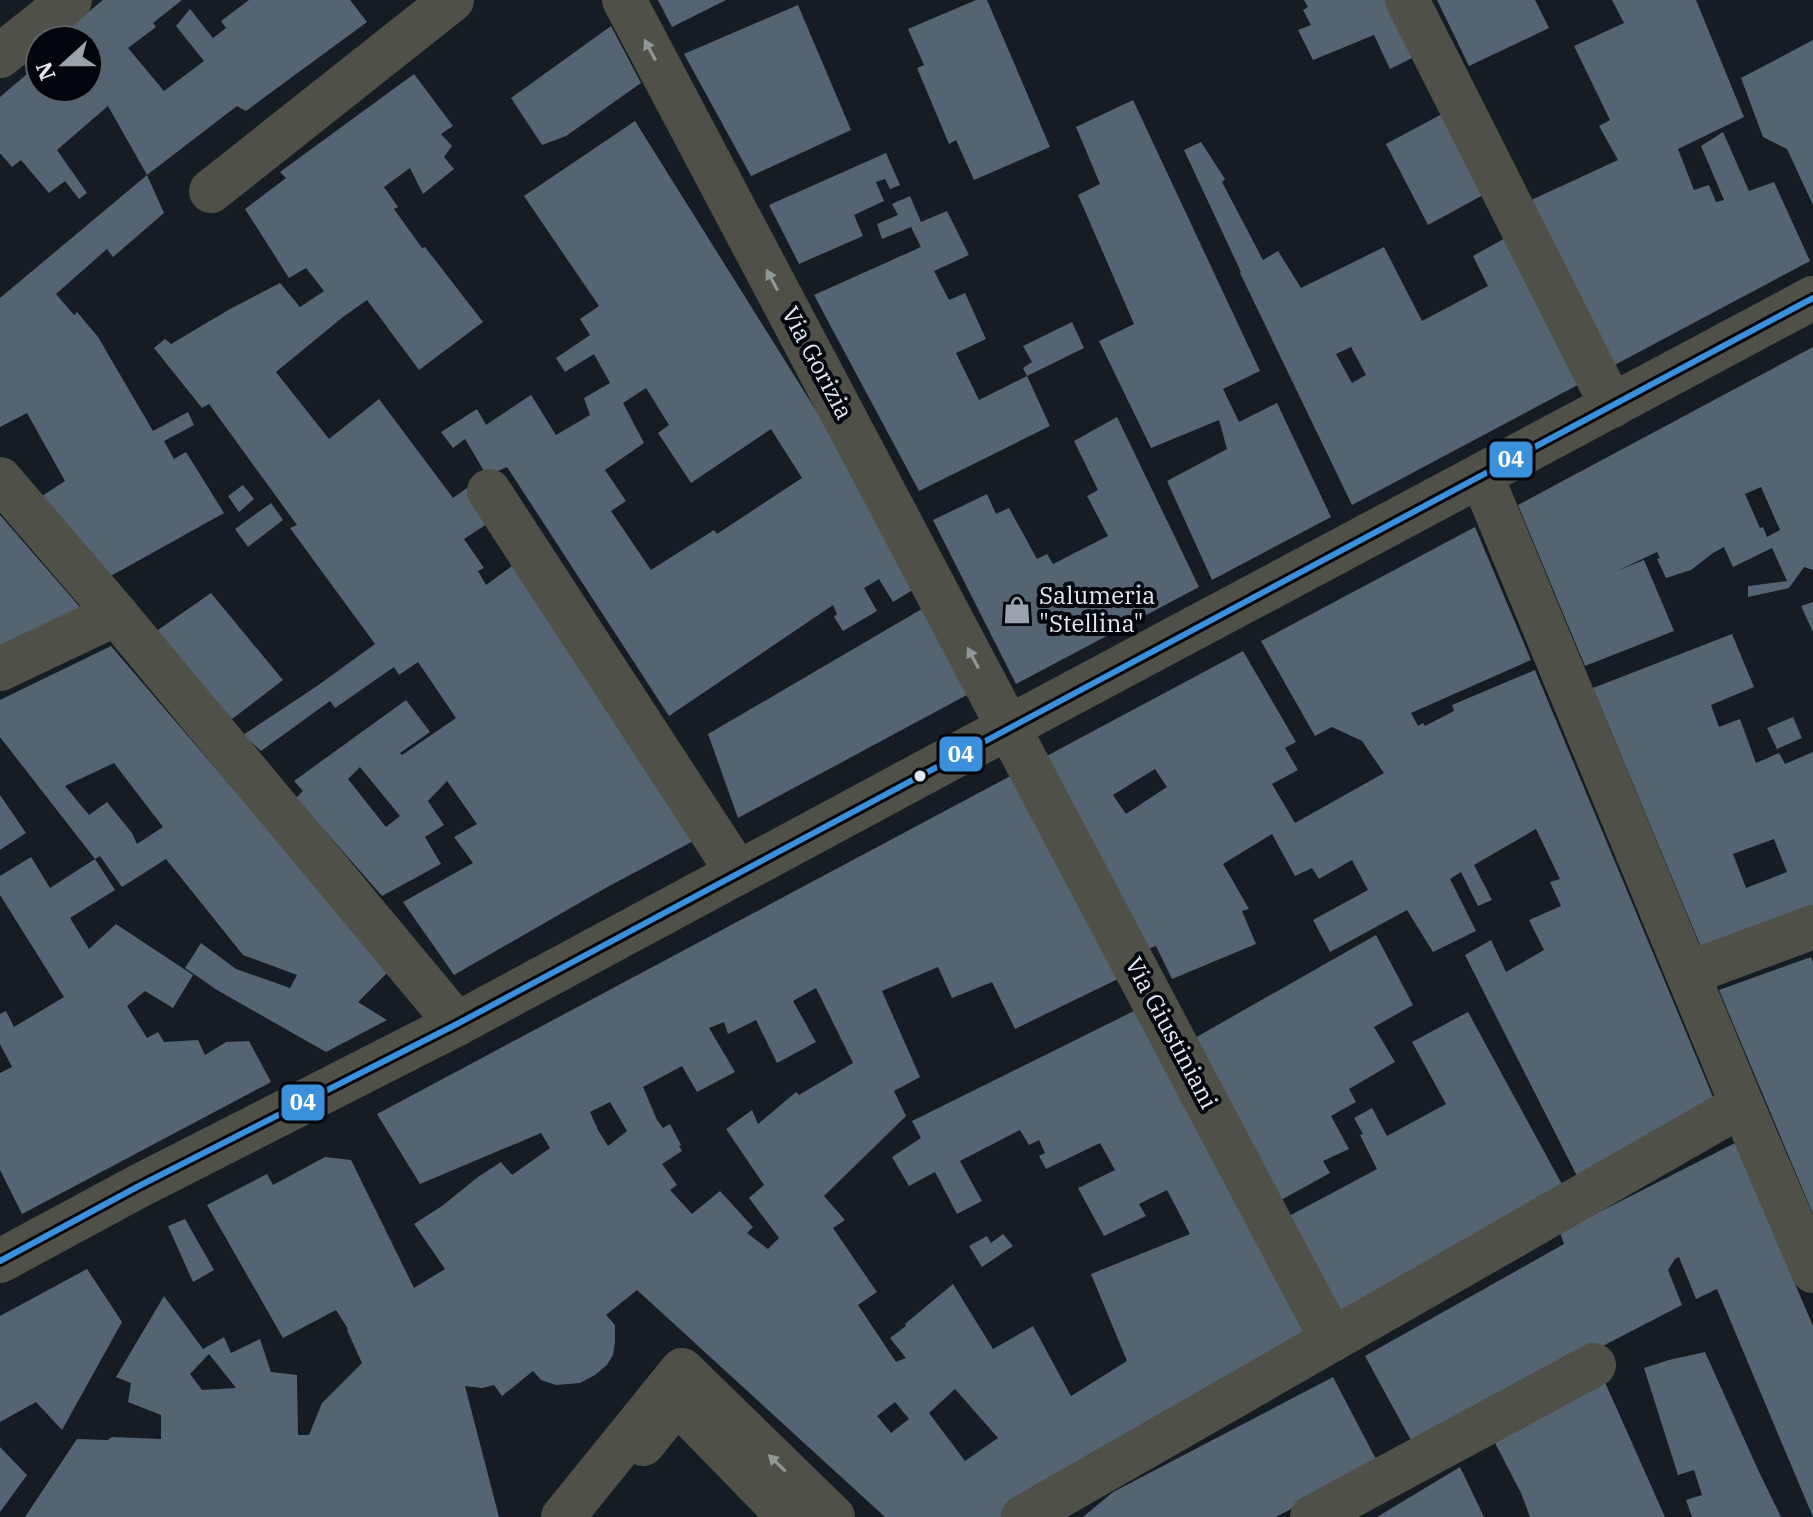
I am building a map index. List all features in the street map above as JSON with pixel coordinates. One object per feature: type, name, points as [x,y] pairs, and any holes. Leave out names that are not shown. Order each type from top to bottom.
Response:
[{"type":"street","points":[[0,56],[70,0]]},
{"type":"street","points":[[211,191],[452,0]]},
{"type":"street","name":"Via Gorizia","points":[[624,0],[1009,727]]},
{"type":"street","points":[[1407,0],[1612,406]]},
{"type":"street","points":[[0,1261],[137,1187],[457,1024],[1813,298]]},
{"type":"street","points":[[1481,475],[1813,1271]]},
{"type":"street","points":[[0,479],[457,1024]]},
{"type":"street","points":[[489,491],[738,873]]},
{"type":"street","points":[[0,669],[116,614]]},
{"type":"street","name":"Via Giustiniani","points":[[1009,727],[1332,1340]]},
{"type":"street","points":[[1689,973],[1813,927]]},
{"type":"street","points":[[1023,1517],[1742,1105]]},
{"type":"street","points":[[1312,1517],[1594,1365]]},
{"type":"street","points":[[563,1517],[682,1370],[833,1517]]},
{"type":"street","points":[[583,1517],[677,1402],[789,1517]]},
{"type":"building","points":[[103,0],[182,0],[153,23],[156,27],[128,48],[164,91],[204,61],[176,26],[190,9],[213,38],[226,28],[221,21],[249,0],[350,0],[367,22],[246,111],[237,106],[147,175],[108,106],[57,150],[87,193],[79,199],[65,181],[49,193],[21,160],[12,167],[0,153],[0,97],[24,77],[24,104],[104,104],[104,24],[74,24]]},
{"type":"building","points":[[658,0],[726,0],[672,27]]},
{"type":"building","points":[[976,0],[987,0],[1050,147],[974,180],[956,140],[949,144],[917,68],[924,65],[908,29]]},
{"type":"building","points":[[1304,0],[1394,0],[1420,54],[1390,69],[1374,35],[1313,60],[1298,30],[1311,25],[1303,10],[1308,7]]},
{"type":"building","points":[[1437,0],[1535,0],[1549,28],[1469,66]]},
{"type":"building","points":[[1612,0],[1696,0],[1744,117],[1678,149],[1694,190],[1709,185],[1716,202],[1724,200],[1701,146],[1723,132],[1749,191],[1774,182],[1810,261],[1609,368],[1529,201],[1618,160],[1599,126],[1610,120],[1574,46],[1624,23]]},
{"type":"building","points":[[798,5],[851,130],[751,176],[684,54]]},
{"type":"building","points":[[611,26],[641,83],[566,136],[542,145],[511,98]]},
{"type":"building","points":[[1813,40],[1813,205],[1787,149],[1763,137],[1741,78]]},
{"type":"building","points":[[414,74],[453,126],[441,134],[452,146],[444,157],[454,169],[423,194],[410,168],[384,187],[398,207],[394,209],[422,248],[425,247],[483,322],[419,370],[367,300],[276,372],[329,439],[379,399],[453,498],[467,488],[490,522],[464,539],[484,568],[478,571],[486,585],[516,563],[697,839],[454,975],[403,902],[473,863],[454,837],[477,824],[447,781],[428,801],[444,825],[425,837],[441,864],[382,896],[296,798],[303,791],[294,781],[406,700],[430,732],[400,753],[402,755],[456,718],[418,662],[399,675],[394,667],[335,708],[330,701],[261,751],[243,735],[375,644],[290,528],[297,525],[209,404],[202,408],[154,348],[165,339],[171,344],[280,283],[300,307],[324,291],[306,268],[289,278],[245,209],[286,178],[280,172]],"holes":[[[360,767],[400,816],[386,827],[348,779]]]},
{"type":"building","points":[[1133,100],[1260,371],[1223,389],[1239,422],[1277,403],[1331,517],[1212,580],[1167,481],[1227,449],[1219,420],[1151,448],[1099,341],[1134,324],[1078,195],[1100,184],[1076,127]]},
{"type":"building","points":[[1442,114],[1485,194],[1428,225],[1386,144]]},
{"type":"building","points":[[635,121],[924,583],[893,602],[879,579],[864,588],[877,611],[843,631],[834,617],[837,614],[833,605],[669,716],[507,467],[487,476],[465,439],[453,448],[441,432],[477,409],[486,425],[531,395],[556,435],[590,415],[584,398],[610,383],[594,354],[565,372],[556,358],[590,335],[580,319],[599,306],[524,196]],"holes":[[[646,388],[669,425],[658,433],[691,483],[771,429],[802,478],[717,534],[714,530],[651,570],[611,511],[626,501],[605,470],[644,443],[623,403]]]},
{"type":"building","points":[[1201,142],[1225,179],[1222,182],[1263,260],[1278,251],[1301,288],[1384,247],[1422,321],[1488,286],[1473,256],[1507,237],[1587,380],[1352,505],[1184,150]],"holes":[[[1351,347],[1366,375],[1352,383],[1336,354]]]},
{"type":"building","points":[[886,153],[900,185],[890,189],[885,179],[876,182],[884,201],[854,215],[863,236],[799,264],[769,205]]},
{"type":"building","points":[[147,175],[164,213],[113,257],[107,249],[56,294],[74,315],[77,312],[98,337],[153,431],[188,412],[194,425],[164,441],[174,459],[186,452],[224,513],[109,577],[39,498],[65,481],[27,413],[0,427],[0,298]]},
{"type":"building","points":[[910,196],[921,222],[947,211],[969,255],[934,271],[949,300],[965,293],[986,339],[956,353],[979,400],[1027,376],[1050,426],[919,491],[814,295],[921,247],[911,227],[882,239],[877,224],[898,215],[892,204]]},
{"type":"building","points":[[1072,322],[1084,348],[1027,376],[1023,368],[1032,362],[1023,346]]},
{"type":"building","points":[[1813,347],[1813,570],[1804,567],[1789,588],[1748,597],[1748,586],[1787,581],[1772,548],[1733,567],[1724,547],[1691,570],[1666,578],[1657,552],[1617,571],[1644,560],[1674,631],[1585,666],[1518,505]],"holes":[[[1761,487],[1780,530],[1767,537],[1745,494]]]},
{"type":"building","points":[[1117,417],[1199,587],[1016,684],[933,520],[987,494],[996,514],[1009,508],[1037,559],[1047,554],[1053,564],[1108,536],[1087,496],[1098,490],[1074,441]]},
{"type":"building","points":[[243,485],[254,499],[239,512],[228,496]]},
{"type":"building","points":[[271,503],[283,520],[248,547],[235,529]]},
{"type":"building","points":[[0,515],[85,613],[0,653]]},
{"type":"building","points":[[1475,527],[1531,660],[1411,713],[1418,726],[1423,723],[1425,726],[1454,711],[1452,705],[1535,670],[1713,1097],[1579,1180],[1465,955],[1491,940],[1506,972],[1544,950],[1529,920],[1561,906],[1550,882],[1560,879],[1536,829],[1474,865],[1492,900],[1478,906],[1461,872],[1450,879],[1476,931],[1433,952],[1407,910],[1330,952],[1313,920],[1368,890],[1352,860],[1319,879],[1312,868],[1295,876],[1272,834],[1223,864],[1249,909],[1242,911],[1256,944],[1172,979],[1156,946],[1145,950],[1041,759],[1243,651],[1296,742],[1285,748],[1298,770],[1272,784],[1295,823],[1384,773],[1362,741],[1332,727],[1315,736],[1261,641]],"holes":[[[1155,769],[1167,787],[1126,814],[1113,795]]]},
{"type":"building","points":[[211,593],[283,680],[232,719],[155,632]]},
{"type":"building","points":[[1813,602],[1813,632],[1801,606]]},
{"type":"building","points":[[932,603],[978,689],[738,818],[708,734]]},
{"type":"building","points":[[1732,634],[1754,687],[1711,705],[1719,727],[1740,719],[1756,763],[1779,753],[1785,764],[1813,752],[1813,918],[1706,959],[1593,688]],"holes":[[[1774,839],[1787,872],[1746,888],[1733,854]]]},
{"type":"building","points":[[111,646],[389,971],[358,1002],[387,1020],[326,1052],[217,990],[185,968],[201,943],[236,969],[290,988],[297,975],[243,955],[166,859],[122,887],[100,856],[95,859],[0,737],[0,700]],"holes":[[[114,763],[163,827],[137,844],[107,802],[89,815],[65,786]]]},
{"type":"building","points":[[1793,717],[1802,738],[1777,749],[1767,728]]},
{"type":"building","points":[[1016,773],[1122,977],[1015,1029],[992,982],[952,998],[938,967],[882,991],[920,1077],[894,1091],[906,1116],[824,1196],[845,1220],[833,1228],[877,1292],[858,1305],[896,1362],[906,1358],[890,1338],[953,1284],[993,1349],[1033,1326],[1071,1396],[1127,1361],[1091,1274],[1190,1234],[1167,1190],[1139,1204],[1146,1216],[1104,1236],[1078,1188],[1115,1170],[1100,1143],[1046,1169],[1039,1156],[1045,1153],[1039,1140],[1029,1145],[1020,1130],[960,1161],[982,1201],[957,1214],[935,1172],[909,1186],[892,1157],[921,1138],[912,1121],[1138,1009],[1310,1332],[1002,1517],[885,1517],[637,1290],[606,1315],[615,1325],[613,1355],[595,1375],[580,1383],[556,1385],[541,1380],[533,1371],[502,1396],[494,1385],[482,1388],[465,1386],[499,1517],[25,1517],[77,1439],[161,1439],[161,1415],[128,1402],[131,1383],[116,1377],[164,1296],[203,1349],[224,1337],[231,1353],[260,1339],[271,1372],[297,1375],[298,1435],[309,1435],[322,1403],[362,1363],[348,1329],[336,1310],[283,1338],[207,1205],[267,1174],[273,1185],[325,1157],[351,1160],[414,1288],[445,1269],[414,1224],[501,1162],[512,1175],[550,1148],[541,1133],[420,1184],[377,1114]],"holes":[[[816,988],[853,1063],[799,1095],[796,1092],[758,1124],[752,1110],[726,1129],[764,1185],[749,1198],[779,1238],[768,1249],[747,1233],[753,1227],[720,1191],[692,1214],[670,1190],[677,1185],[662,1164],[682,1151],[681,1145],[670,1124],[663,1128],[657,1120],[643,1087],[682,1066],[697,1092],[735,1072],[709,1028],[724,1022],[728,1034],[756,1020],[777,1063],[816,1042],[793,1001]],[[610,1102],[627,1131],[608,1146],[590,1112]],[[209,1354],[236,1388],[202,1390],[190,1374]],[[955,1389],[998,1438],[965,1461],[929,1413]],[[895,1402],[909,1419],[891,1433],[877,1416]]]},
{"type":"building","points":[[0,795],[26,833],[0,850]]},
{"type":"building","points":[[31,857],[50,888],[95,859],[115,890],[70,918],[89,949],[116,924],[193,975],[173,1008],[145,991],[127,1006],[147,1038],[158,1032],[164,1042],[198,1040],[205,1055],[226,1042],[249,1041],[271,1082],[22,1214],[0,1170],[0,1073],[12,1067],[0,1044],[0,1014],[6,1011],[14,1027],[64,997],[0,895],[0,876]]},
{"type":"building","points":[[1376,935],[1413,1005],[1374,1027],[1395,1062],[1349,1089],[1356,1102],[1331,1116],[1349,1149],[1323,1161],[1330,1173],[1281,1200],[1193,1039]]},
{"type":"building","points":[[1811,957],[1813,962],[1813,1214],[1719,990]]},
{"type":"building","points":[[1468,1012],[1564,1188],[1343,1314],[1289,1216],[1377,1169],[1354,1118],[1372,1108],[1387,1136],[1446,1104],[1412,1042]]},
{"type":"building","points":[[1735,1143],[1813,1326],[1813,1517],[1717,1289],[1696,1299],[1679,1257],[1668,1270],[1682,1305],[1413,1444],[1365,1356],[1564,1244],[1560,1232]]},
{"type":"building","points":[[185,1219],[214,1270],[193,1282],[168,1226]]},
{"type":"building","points":[[1003,1234],[1013,1246],[982,1267],[969,1246],[987,1236],[991,1243]]},
{"type":"building","points":[[87,1269],[122,1322],[62,1430],[36,1402],[0,1422],[0,1316]]},
{"type":"building","points":[[1705,1352],[1781,1517],[1692,1517],[1686,1500],[1702,1495],[1694,1470],[1678,1475],[1644,1368]]},
{"type":"building","points":[[1333,1377],[1378,1463],[1276,1517],[1083,1517],[1113,1492]]},
{"type":"building","points":[[1604,1380],[1665,1517],[1530,1517],[1494,1441]]},
{"type":"building","points":[[0,1447],[27,1475],[0,1512]]},
{"type":"building","points":[[1460,1467],[1484,1517],[1377,1517]]},
{"type":"transit line","name":"04","points":[[0,1261],[137,1187],[457,1024],[1813,298]]},
{"type":"place","name":"Salumeria \"Stellina\"","points":[[1017,610]]}]
